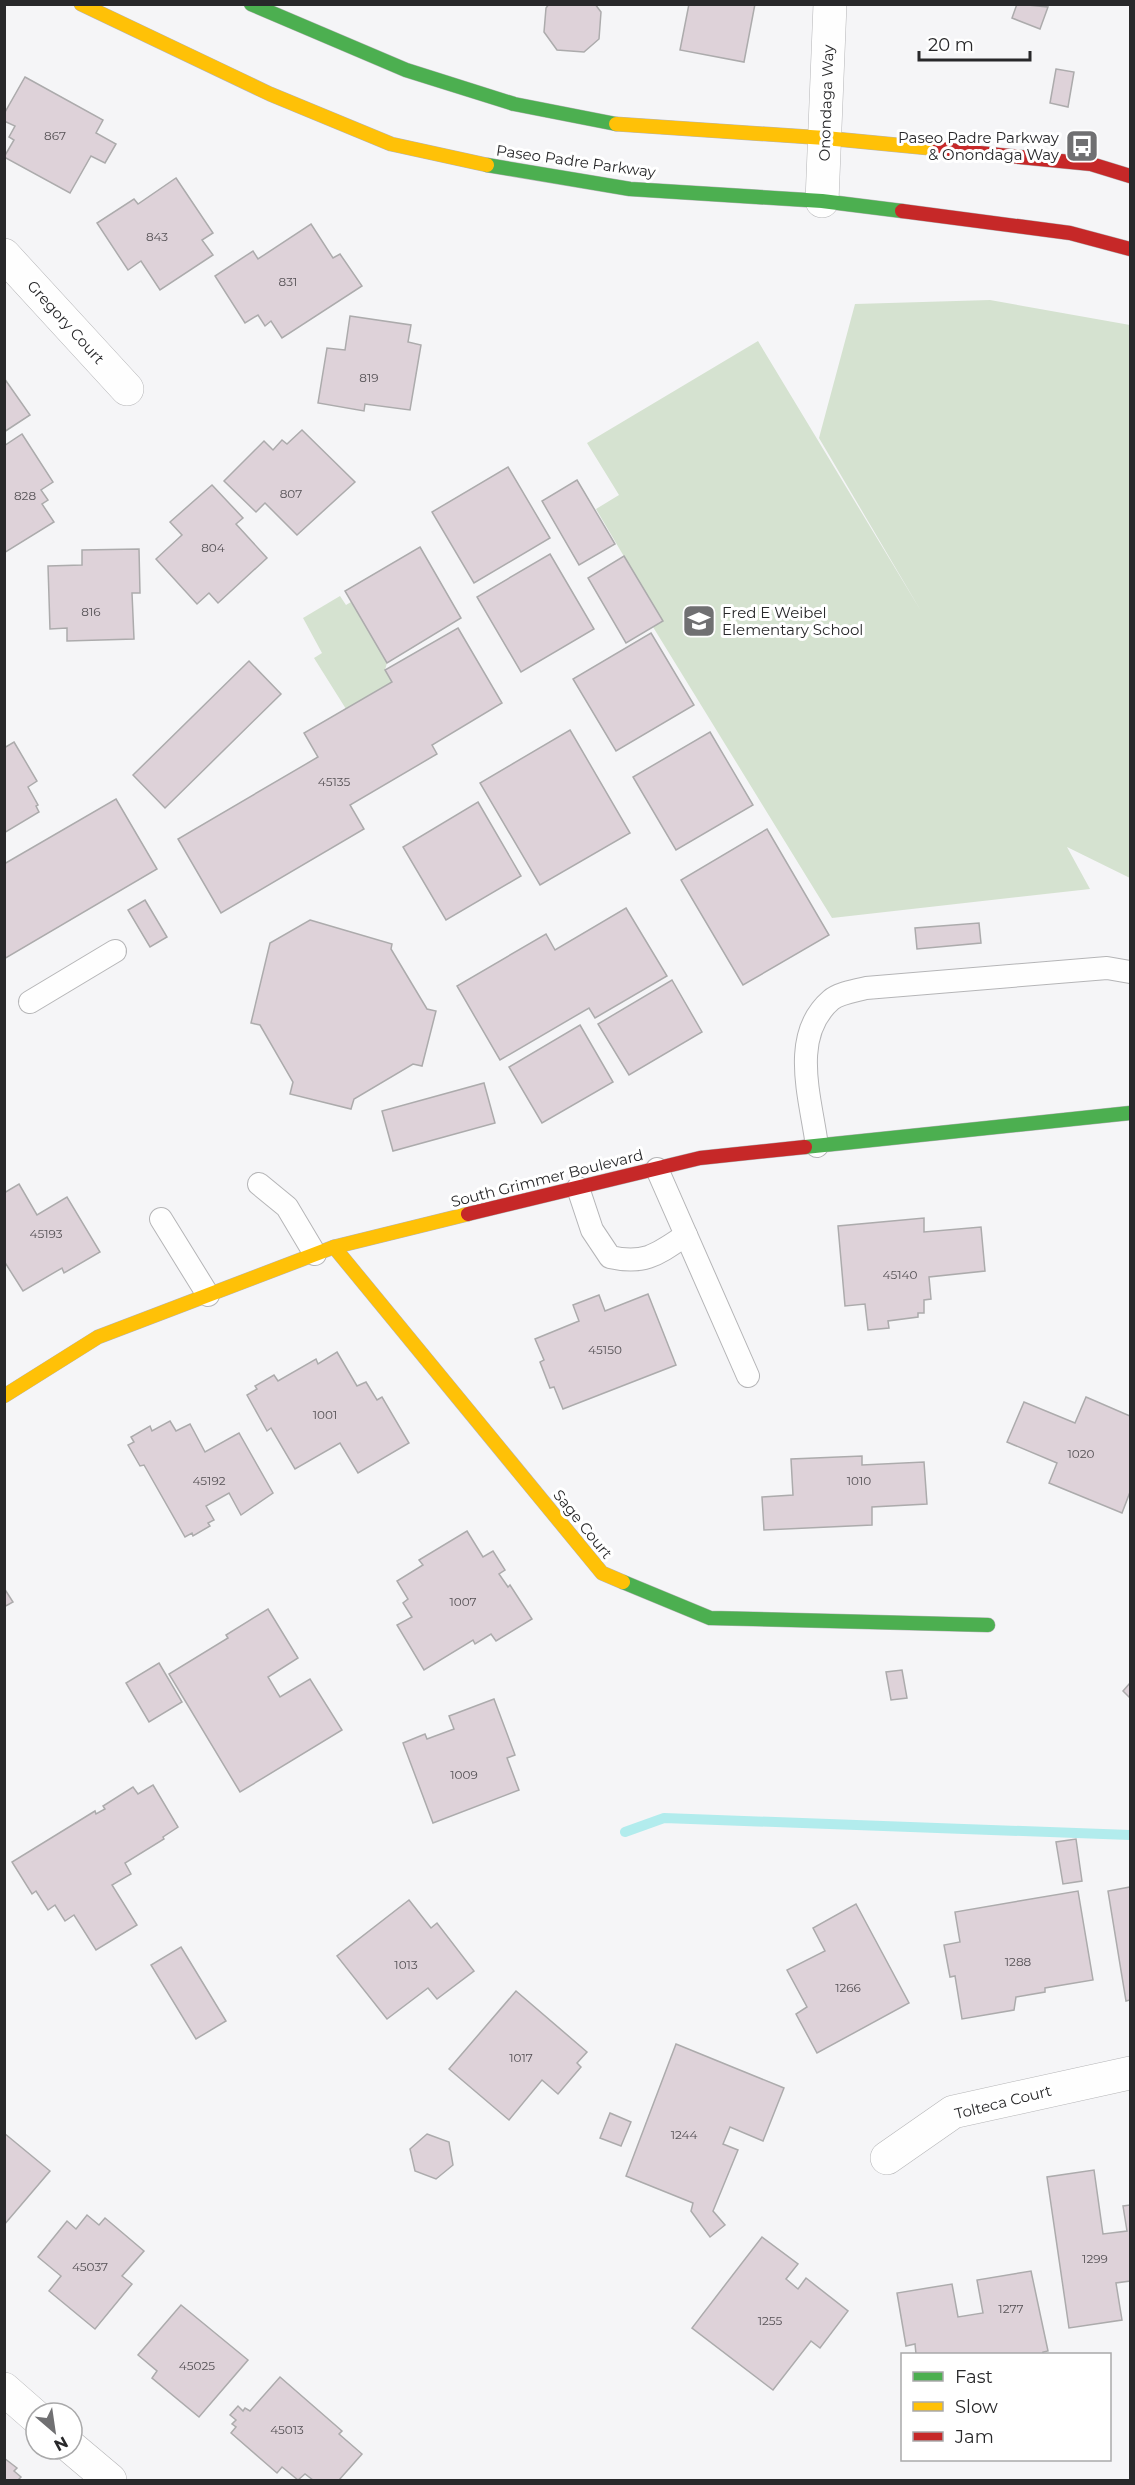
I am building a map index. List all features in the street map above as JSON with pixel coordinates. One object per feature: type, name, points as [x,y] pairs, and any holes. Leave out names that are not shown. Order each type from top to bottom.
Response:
[{"type":"street","name":"Paseo Padre Parkway","points":[[81,4],[270,94],[391,144],[464,161],[630,189],[822,201],[1070,233],[1131,249]]},
{"type":"street","points":[[251,4],[406,70],[514,104],[624,126],[825,138],[1091,164],[1131,176]]},
{"type":"street","name":"Onondaga Way","points":[[822,201],[830,4]]},
{"type":"street","name":"Gregory Court","points":[[4,255],[127,389]]},
{"type":"street","name":"South Grimmer Boulevard","points":[[4,1396],[98,1337],[324,1250],[700,1158],[1131,1113]]},
{"type":"street","name":"Sage Court","points":[[324,1250],[602,1573],[710,1618],[988,1625]]},
{"type":"street","name":"Tolteca Court","points":[[887,2158],[953,2112],[1131,2073]]},
{"type":"street","points":[[4,2389],[24,2406]]},
{"type":"street","points":[[84,2458],[110,2481]]},
{"type":"lane","points":[[30,1002],[115,951]]},
{"type":"lane","points":[[817,1146],[805,1046],[812,1022],[832,999],[877,987],[1107,968],[1131,972]]},
{"type":"lane","points":[[657,1169],[748,1376]]},
{"type":"lane","points":[[259,1184],[287,1207],[324,1250]]},
{"type":"lane","points":[[578,1188],[592,1230],[610,1257],[632,1262],[653,1256],[686,1235]]},
{"type":"lane","points":[[161,1219],[208,1295]]},
{"type":"green space","points":[[990,300],[1130,325],[1130,878],[1067,847],[1090,889],[832,918],[653,627],[662,621],[596,509],[619,495],[587,443],[758,341],[921,611],[819,438],[855,304]]},
{"type":"green space","points":[[340,596],[346,605],[351,602],[387,663],[385,670],[392,682],[346,709],[314,658],[322,653],[303,618]]},
{"type":"building","points":[[549,4],[595,4],[601,12],[599,39],[584,52],[557,50],[544,32],[546,8]]},
{"type":"building","points":[[689,4],[755,4],[744,62],[680,50]]},
{"type":"building","points":[[1017,4],[1048,7],[1040,29],[1012,18]]},
{"type":"building","points":[[1056,69],[1074,72],[1068,107],[1050,103]]},
{"type":"building","points":[[25,77],[103,120],[96,133],[116,144],[105,163],[91,156],[70,193],[4,157],[14,140],[9,137],[15,126],[4,121],[4,114]]},
{"type":"building","points":[[176,178],[213,233],[202,240],[213,255],[160,290],[141,261],[128,270],[97,223],[134,199],[138,204]]},
{"type":"building","points":[[311,224],[333,258],[340,254],[362,286],[282,338],[271,321],[265,326],[258,315],[245,323],[215,276],[253,251],[258,259]]},
{"type":"building","points":[[350,316],[411,325],[408,342],[421,345],[410,410],[365,404],[364,411],[318,403],[327,348],[345,350]]},
{"type":"building","points":[[4,378],[30,415],[4,432]]},
{"type":"building","points":[[302,430],[355,482],[297,535],[265,503],[256,512],[224,481],[264,441],[273,450],[282,440],[287,444]]},
{"type":"building","points":[[22,434],[53,482],[41,490],[48,500],[42,504],[54,522],[4,553],[4,446]]},
{"type":"building","points":[[508,467],[550,538],[474,583],[432,512]]},
{"type":"building","points":[[577,480],[615,544],[579,565],[542,501]]},
{"type":"building","points":[[212,485],[243,518],[236,524],[267,558],[218,603],[209,593],[197,604],[156,559],[182,535],[170,522]]},
{"type":"building","points":[[420,547],[461,618],[387,663],[345,591]]},
{"type":"building","points":[[139,549],[140,593],[132,593],[134,639],[67,641],[67,628],[50,629],[48,566],[82,565],[82,550]]},
{"type":"building","points":[[550,554],[594,629],[521,672],[477,597]]},
{"type":"building","points":[[624,556],[663,621],[626,643],[588,578]]},
{"type":"building","points":[[458,628],[502,703],[432,745],[437,754],[350,805],[364,829],[221,913],[178,839],[318,757],[304,733],[392,682],[385,670]]},
{"type":"building","points":[[651,633],[694,705],[616,751],[573,679]]},
{"type":"building","points":[[249,661],[281,694],[165,808],[133,775]]},
{"type":"building","points":[[570,730],[630,833],[540,885],[480,783]]},
{"type":"building","points":[[710,732],[753,805],[676,850],[633,777]]},
{"type":"building","points":[[14,742],[37,781],[28,787],[38,805],[36,806],[39,812],[4,833],[4,748]]},
{"type":"building","points":[[116,799],[157,869],[4,959],[4,864]]},
{"type":"building","points":[[478,802],[521,876],[446,920],[403,847]]},
{"type":"building","points":[[767,829],[829,935],[743,985],[681,880]]},
{"type":"building","points":[[145,900],[167,937],[150,947],[128,910]]},
{"type":"building","points":[[626,908],[667,976],[595,1018],[589,1008],[500,1060],[457,986],[546,934],[555,950]]},
{"type":"building","points":[[310,920],[392,944],[391,949],[427,1009],[436,1011],[422,1066],[413,1064],[354,1099],[351,1109],[290,1094],[293,1082],[260,1025],[251,1023],[270,943]]},
{"type":"building","points":[[979,923],[981,943],[917,949],[915,928]]},
{"type":"building","points":[[672,980],[702,1032],[629,1075],[598,1024]]},
{"type":"building","points":[[580,1025],[613,1082],[542,1123],[509,1067]]},
{"type":"building","points":[[484,1083],[495,1123],[393,1151],[382,1111]]},
{"type":"building","points":[[19,1184],[37,1215],[67,1197],[100,1252],[64,1273],[62,1268],[23,1291],[4,1261],[4,1193]]},
{"type":"building","points":[[924,1218],[924,1232],[981,1227],[985,1271],[929,1277],[931,1299],[924,1300],[924,1313],[918,1313],[918,1317],[888,1321],[889,1328],[868,1330],[865,1304],[845,1306],[838,1226]]},
{"type":"building","points":[[648,1294],[676,1365],[563,1409],[554,1387],[550,1388],[540,1362],[544,1360],[535,1339],[579,1321],[573,1305],[599,1295],[605,1311]]},
{"type":"building","points":[[337,1352],[357,1386],[366,1382],[377,1400],[382,1397],[409,1443],[358,1473],[340,1443],[295,1469],[271,1428],[267,1431],[247,1395],[257,1389],[255,1386],[274,1375],[278,1381],[316,1359],[318,1364]]},
{"type":"building","points":[[1086,1397],[1130,1416],[1130,1492],[1122,1513],[1049,1483],[1057,1463],[1007,1442],[1024,1402],[1075,1423]]},
{"type":"building","points":[[170,1421],[176,1431],[190,1424],[205,1452],[239,1433],[273,1493],[241,1515],[229,1493],[206,1506],[214,1520],[208,1523],[210,1526],[193,1536],[192,1533],[185,1537],[144,1465],[140,1466],[128,1445],[134,1442],[131,1437],[150,1426],[152,1431]]},
{"type":"building","points":[[862,1456],[862,1465],[924,1462],[927,1504],[872,1507],[872,1525],[764,1530],[762,1497],[793,1495],[791,1459]]},
{"type":"building","points":[[467,1531],[483,1557],[493,1551],[505,1570],[499,1574],[508,1587],[510,1585],[532,1619],[496,1641],[491,1634],[475,1644],[473,1640],[424,1670],[397,1625],[412,1617],[403,1603],[408,1599],[397,1581],[423,1565],[419,1560]]},
{"type":"building","points":[[4,1588],[13,1602],[4,1607]]},
{"type":"building","points":[[268,1609],[298,1658],[268,1677],[280,1697],[310,1679],[342,1730],[240,1792],[169,1674],[228,1638],[226,1635]]},
{"type":"building","points":[[159,1663],[182,1702],[149,1722],[126,1683]]},
{"type":"building","points":[[902,1670],[907,1698],[891,1700],[886,1672]]},
{"type":"building","points":[[1130,1683],[1130,1698],[1123,1691]]},
{"type":"building","points":[[494,1699],[515,1755],[507,1758],[519,1790],[433,1823],[403,1743],[425,1734],[427,1739],[454,1729],[449,1716]]},
{"type":"building","points":[[153,1785],[178,1827],[163,1837],[164,1839],[125,1863],[131,1874],[112,1885],[137,1925],[96,1950],[74,1915],[65,1921],[55,1905],[48,1910],[36,1891],[32,1894],[12,1862],[95,1811],[96,1814],[105,1809],[103,1806],[133,1787],[138,1794]]},
{"type":"building","points":[[1076,1839],[1082,1881],[1063,1884],[1056,1842]]},
{"type":"building","points":[[1130,1887],[1130,2000],[1126,2001],[1108,1891]]},
{"type":"building","points":[[1078,1891],[1093,1980],[1045,1988],[1045,1992],[1016,1997],[1014,2010],[962,2019],[955,1976],[950,1977],[944,1945],[960,1942],[955,1912]]},
{"type":"building","points":[[409,1900],[431,1928],[437,1923],[474,1971],[437,1999],[428,1988],[387,2019],[337,1956]]},
{"type":"building","points":[[856,1904],[909,2003],[817,2053],[796,2014],[807,2007],[787,1970],[825,1951],[813,1928]]},
{"type":"building","points":[[181,1947],[226,2021],[196,2039],[151,1965]]},
{"type":"building","points":[[516,1991],[587,2052],[577,2063],[581,2067],[558,2094],[542,2080],[509,2120],[449,2069]]},
{"type":"building","points":[[676,2044],[784,2088],[763,2141],[730,2127],[723,2144],[738,2150],[713,2211],[725,2225],[710,2237],[691,2211],[693,2203],[626,2176]]},
{"type":"building","points":[[610,2113],[631,2122],[621,2146],[600,2138]]},
{"type":"building","points":[[4,2133],[50,2171],[4,2225]]},
{"type":"building","points":[[427,2134],[449,2142],[453,2165],[436,2179],[415,2171],[410,2149]]},
{"type":"building","points":[[1094,2170],[1103,2234],[1127,2231],[1123,2206],[1130,2205],[1130,2281],[1116,2283],[1122,2320],[1069,2328],[1047,2177]]},
{"type":"building","points":[[87,2215],[99,2225],[105,2218],[144,2251],[122,2276],[132,2284],[95,2329],[49,2291],[61,2276],[38,2257],[67,2221],[76,2229]]},
{"type":"building","points":[[762,2237],[798,2264],[786,2279],[798,2289],[806,2278],[848,2311],[820,2348],[811,2341],[773,2390],[692,2328]]},
{"type":"building","points":[[1031,2271],[1048,2351],[1043,2353],[916,2353],[915,2344],[906,2346],[897,2293],[952,2284],[958,2317],[983,2313],[977,2280]]},
{"type":"building","points":[[181,2305],[248,2360],[199,2417],[152,2378],[157,2371],[138,2355]]},
{"type":"building","points":[[280,2377],[342,2431],[339,2434],[362,2454],[339,2480],[313,2480],[305,2474],[298,2480],[282,2467],[277,2473],[231,2433],[236,2427],[232,2424],[236,2420],[230,2415],[238,2406],[243,2411],[245,2408],[250,2411]]},
{"type":"building","points":[[4,2458],[17,2468],[14,2471],[21,2477],[18,2480],[4,2480]]},
{"type":"waterway","points":[[625,1832],[664,1818],[1130,1835]]},
{"type":"traffic: fast","points":[[251,4],[406,70],[514,104],[616,124]]},
{"type":"traffic: fast","points":[[487,165],[630,189],[822,201],[902,211]]},
{"type":"traffic: fast","points":[[805,1147],[1130,1113]]},
{"type":"traffic: fast","points":[[623,1582],[710,1618],[988,1625]]},
{"type":"traffic: slow","points":[[81,4],[270,94],[391,144],[487,165]]},
{"type":"traffic: slow","points":[[616,124],[825,138],[939,149]]},
{"type":"traffic: slow","points":[[4,1396],[98,1337],[334,1247],[468,1214]]},
{"type":"traffic: slow","points":[[334,1247],[602,1573],[623,1582]]},
{"type":"traffic: jam","points":[[939,149],[1091,164],[1130,176]]},
{"type":"traffic: jam","points":[[902,211],[1070,233],[1130,249]]},
{"type":"traffic: jam","points":[[468,1214],[700,1158],[805,1147]]},
{"type":"place","name":"Paseo Padre Parkway & Onondaga Way","points":[[1082,146]]},
{"type":"place","name":"Fred E Weibel Elementary School","points":[[699,621]]}]
